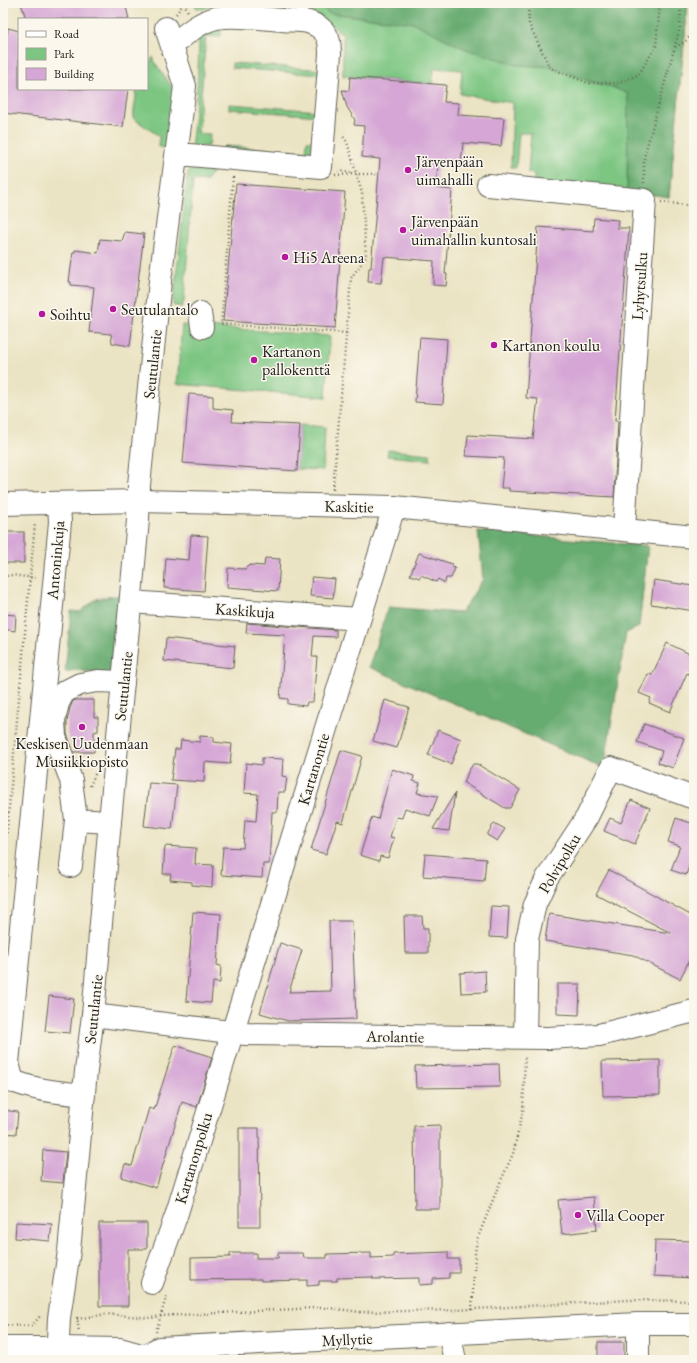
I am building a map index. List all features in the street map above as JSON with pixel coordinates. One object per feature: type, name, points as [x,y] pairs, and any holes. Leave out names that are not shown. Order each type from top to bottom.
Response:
[{"type":"street","name":"Seutulantie","points":[[58,1354],[59,1318],[69,1251],[84,1094],[94,1015],[138,520],[139,485],[160,281],[185,86],[169,37],[194,29],[204,22],[216,18],[228,17],[307,22],[318,27],[325,33],[329,41],[330,54],[321,166],[190,155],[176,158]]},
{"type":"street","points":[[488,185],[645,200]]},
{"type":"street","name":"Lyhytsulku","points":[[624,529],[645,200]]},
{"type":"street","name":"Kaskitie","points":[[3,504],[139,501],[394,507],[694,537]]},
{"type":"street","name":"Antoninkuja","points":[[7,1085],[60,522],[59,503]]},
{"type":"street","name":"Kartanontie","points":[[232,1032],[394,507]]},
{"type":"street","name":"Kaskikuja","points":[[131,602],[359,619]]},
{"type":"street","points":[[71,866],[76,820],[70,780],[55,737],[54,720],[58,704],[64,692],[80,684],[98,681],[123,682]]},
{"type":"street","name":"Polvipolku","points":[[525,1037],[527,939],[535,904],[547,878],[587,817],[611,768],[694,798]]},
{"type":"street","points":[[76,820],[110,822]]},
{"type":"street","name":"Arolantie","points":[[94,1015],[246,1034],[548,1038],[599,1035],[694,1011]]},
{"type":"street","name":"Kartanonpolku","points":[[152,1283],[176,1216],[232,1032]]},
{"type":"street","points":[[7,1085],[84,1094]]},
{"type":"street","points":[[638,1324],[638,1360]]},
{"type":"street","name":"Myllytie","points":[[3,1348],[58,1354],[120,1350],[145,1358],[158,1348],[638,1324],[694,1324]]},
{"type":"street","points":[[449,1334],[455,1360]]},
{"type":"path","points":[[528,3],[529,24],[550,68],[588,83],[620,83],[639,74],[656,46],[660,3]]},
{"type":"path","points":[[681,3],[680,28],[644,157],[645,200],[694,206]]},
{"type":"path","points":[[674,48],[686,41],[693,34],[694,29]]},
{"type":"path","points":[[332,493],[352,278],[366,257],[362,193],[347,142],[339,132]]},
{"type":"path","points":[[357,174],[378,174]]},
{"type":"path","points":[[233,177],[221,324],[347,333]]},
{"type":"path","points":[[3,873],[34,522]]},
{"type":"path","points":[[3,577],[10,575],[54,579]]},
{"type":"path","points":[[70,780],[89,786],[99,767]]},
{"type":"path","points":[[472,1310],[477,1240],[513,1154],[524,1111],[525,1037]]},
{"type":"path","points":[[3,1326],[32,1326],[40,1316],[78,1319],[106,1314],[151,1318],[160,1316],[315,1308],[330,1308],[360,1312],[472,1310],[628,1300],[694,1302]]},
{"type":"green space","points":[[193,3],[688,3],[669,197],[627,191],[534,185],[534,174],[528,173],[531,133],[519,133],[516,168],[511,167],[513,103],[460,94],[462,70],[434,68],[433,84],[343,76],[343,34],[313,12],[239,4],[218,4],[203,9],[197,8]]},
{"type":"green space","points":[[318,3],[688,3],[669,197],[627,191],[628,94],[612,87],[589,81],[552,67],[516,65],[463,48],[414,23],[328,13]]},
{"type":"green space","points":[[220,26],[221,35],[219,37],[206,36],[198,133],[210,134],[209,146],[191,148],[197,90],[199,31]]},
{"type":"green space","points":[[153,57],[156,64],[174,90],[169,149],[159,147],[159,136],[133,118],[137,90],[148,90],[148,66]]},
{"type":"green space","points":[[232,63],[323,70],[322,75],[232,68]]},
{"type":"green space","points":[[229,104],[319,111],[319,116],[229,109]]},
{"type":"green space","points":[[307,141],[313,141],[314,145],[311,150],[300,156],[224,148],[225,146],[306,152]]},
{"type":"green space","points":[[193,169],[213,171],[206,181],[193,180],[184,301],[182,307],[173,305],[188,172]]},
{"type":"green space","name":"Kartanon pallokenttä","points":[[182,325],[330,336],[326,397],[177,384]]},
{"type":"green space","points":[[300,425],[325,427],[323,470],[297,469]]},
{"type":"green space","points":[[388,450],[430,454],[430,460],[387,456]]},
{"type":"green space","points":[[478,531],[648,546],[639,627],[626,633],[604,768],[369,667],[388,607],[461,613],[483,579]]},
{"type":"green space","points":[[120,595],[112,674],[74,670],[65,672],[71,611],[80,612],[96,599]]},
{"type":"building","points":[[21,3],[125,3],[129,18],[26,18]]},
{"type":"building","points":[[8,28],[18,31],[18,90],[128,90],[123,127],[3,113],[3,56]]},
{"type":"building","name":"Järvenpään uimahalli","points":[[350,77],[446,85],[444,102],[459,103],[458,115],[504,118],[501,146],[463,143],[461,165],[438,163],[436,188],[452,190],[445,274],[447,274],[446,286],[433,285],[434,261],[384,257],[381,283],[368,282],[369,268],[371,268],[380,159],[362,157],[364,126],[354,125],[355,120],[347,107],[342,90],[349,91]]},
{"type":"building","name":"Hi5 Areena","points":[[236,184],[345,192],[335,328],[223,321]]},
{"type":"building","points":[[594,218],[618,220],[617,228],[629,228],[615,421],[618,421],[614,497],[509,491],[509,488],[501,488],[504,458],[466,456],[468,435],[533,439],[538,399],[526,398],[538,227],[593,231]]},
{"type":"building","name":"Seutulantalo","points":[[125,232],[144,234],[130,346],[112,343],[111,334],[89,332],[94,287],[71,285],[71,282],[69,282],[73,252],[75,252],[75,250],[98,253],[100,239],[122,241]]},
{"type":"building","points":[[420,337],[447,339],[443,404],[415,402]]},
{"type":"building","points":[[189,394],[213,396],[213,408],[233,410],[232,422],[300,425],[297,471],[183,463]]},
{"type":"building","points":[[3,532],[24,532],[24,563],[3,563]]},
{"type":"building","points":[[191,535],[208,536],[204,591],[164,588],[166,558],[189,560]]},
{"type":"building","points":[[419,553],[452,564],[452,567],[455,568],[451,578],[446,578],[445,583],[438,579],[436,582],[421,575],[420,578],[410,575]]},
{"type":"building","points":[[265,558],[280,559],[278,591],[227,587],[228,568],[245,569],[251,565],[264,566]]},
{"type":"building","points":[[312,577],[335,579],[333,598],[310,596]]},
{"type":"building","points":[[654,580],[693,586],[692,592],[694,592],[694,611],[651,604]]},
{"type":"building","points":[[3,614],[16,615],[15,631],[3,629]]},
{"type":"building","points":[[247,623],[336,630],[336,637],[314,636],[312,657],[317,657],[313,702],[307,702],[306,706],[288,704],[288,699],[280,698],[285,635],[246,633]]},
{"type":"building","points":[[166,638],[235,646],[233,668],[164,661]]},
{"type":"building","points":[[667,643],[694,656],[694,677],[687,673],[670,712],[649,703],[651,698],[639,693],[648,674],[652,675]]},
{"type":"building","name":"Keskisen Uudenmaan Musiikkiopisto","points":[[94,700],[94,717],[98,717],[98,731],[94,732],[94,752],[74,752],[67,734],[67,721],[70,708],[73,701]]},
{"type":"building","points":[[385,700],[409,707],[397,748],[373,741]]},
{"type":"building","points":[[644,724],[684,738],[673,768],[658,763],[662,751],[637,742]]},
{"type":"building","points":[[438,730],[461,739],[451,764],[428,755]]},
{"type":"building","points":[[200,736],[214,737],[214,742],[232,744],[230,764],[205,762],[204,782],[171,780],[175,749],[180,749],[181,740],[200,742]]},
{"type":"building","points":[[341,750],[362,756],[343,823],[337,821],[326,854],[311,850]]},
{"type":"building","points":[[262,758],[283,759],[282,776],[287,777],[285,792],[278,792],[277,812],[272,812],[269,864],[263,864],[262,878],[221,875],[223,847],[243,848],[245,820],[256,821],[258,794],[244,793],[246,763],[262,765]]},
{"type":"building","points":[[473,764],[477,764],[520,790],[510,808],[505,808],[464,783]]},
{"type":"building","points":[[392,769],[414,776],[413,781],[420,783],[417,793],[438,796],[430,816],[405,808],[402,818],[396,817],[390,837],[394,838],[388,858],[380,856],[379,861],[360,855],[372,817],[378,819]]},
{"type":"building","points":[[149,783],[177,785],[172,829],[144,826]]},
{"type":"building","points":[[455,793],[449,831],[433,829]]},
{"type":"building","points":[[631,800],[650,808],[635,844],[604,831],[610,818],[621,823]]},
{"type":"building","points":[[676,818],[694,824],[694,853],[686,875],[671,870],[680,846],[668,842]]},
{"type":"building","points":[[494,823],[505,829],[497,841],[487,835]]},
{"type":"building","points":[[165,846],[196,848],[195,864],[213,865],[212,887],[192,885],[192,882],[170,880],[171,874],[163,874]]},
{"type":"building","points":[[425,854],[486,859],[484,881],[423,876]]},
{"type":"building","points":[[609,870],[694,917],[694,950],[680,979],[633,955],[545,941],[549,914],[671,933],[596,894]]},
{"type":"building","points":[[491,906],[509,907],[507,938],[489,937]]},
{"type":"building","points":[[193,912],[221,914],[217,965],[221,966],[220,983],[213,982],[211,1003],[186,1001]]},
{"type":"building","points":[[404,916],[422,916],[423,928],[428,928],[428,953],[405,953]]},
{"type":"building","points":[[329,921],[352,921],[356,1019],[288,1021],[260,1013],[280,943],[302,950],[289,992],[331,991]]},
{"type":"building","points":[[485,971],[486,992],[461,993],[460,973]]},
{"type":"building","points":[[557,984],[580,984],[579,1015],[557,1014]]},
{"type":"building","points":[[49,996],[74,999],[70,1033],[45,1031]]},
{"type":"building","points":[[175,1045],[212,1057],[197,1107],[182,1102],[156,1188],[121,1177],[125,1164],[132,1166],[149,1108],[154,1110]]},
{"type":"building","points":[[660,1060],[660,1095],[603,1096],[602,1061]]},
{"type":"building","points":[[499,1064],[500,1087],[416,1088],[415,1066]]},
{"type":"building","points":[[3,1110],[18,1112],[16,1134],[3,1133]]},
{"type":"building","points":[[440,1125],[440,1209],[415,1209],[414,1126]]},
{"type":"building","points":[[239,1128],[259,1128],[260,1226],[239,1226]]},
{"type":"building","points":[[43,1150],[66,1152],[63,1183],[41,1181]]},
{"type":"building","name":"Villa Cooper","points":[[594,1197],[597,1230],[562,1234],[558,1200]]},
{"type":"building","points":[[16,1222],[52,1224],[50,1241],[15,1238]]},
{"type":"building","points":[[99,1223],[147,1223],[147,1249],[128,1249],[128,1306],[99,1306]]},
{"type":"building","points":[[655,1240],[694,1241],[694,1278],[654,1276]]},
{"type":"building","points":[[448,1252],[448,1259],[459,1259],[459,1273],[449,1273],[449,1278],[433,1279],[433,1284],[419,1285],[419,1278],[373,1279],[373,1277],[337,1278],[337,1281],[319,1281],[319,1285],[307,1286],[307,1280],[191,1280],[191,1258],[230,1257],[230,1253],[256,1253],[256,1258],[278,1258],[278,1253],[303,1253],[304,1258],[327,1258],[327,1254],[371,1253],[371,1258],[393,1257],[393,1254]]},
{"type":"building","points":[[598,1342],[624,1342],[624,1360],[598,1360]]},
{"type":"place","name":"Järvenpään uimahalli","points":[[408,170]]},
{"type":"place","name":"Järvenpään uimahallin kuntosali","points":[[403,230]]},
{"type":"place","name":"Hi5 Areena","points":[[285,257]]},
{"type":"place","name":"Seutulantalo","points":[[113,309]]},
{"type":"place","name":"Soihtu","points":[[42,314]]},
{"type":"place","name":"Kartanon koulu","points":[[494,345]]},
{"type":"place","name":"Kartanon pallokenttä","points":[[254,360]]},
{"type":"place","name":"Keskisen Uudenmaan Musiikkiopisto","points":[[82,727]]},
{"type":"place","name":"Villa Cooper","points":[[578,1215]]}]
